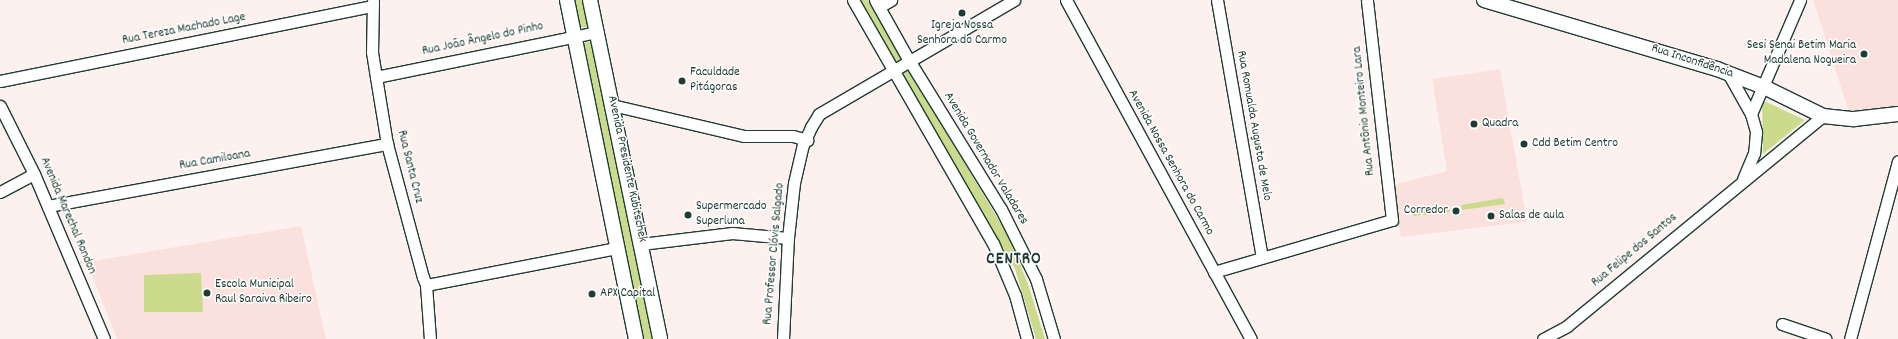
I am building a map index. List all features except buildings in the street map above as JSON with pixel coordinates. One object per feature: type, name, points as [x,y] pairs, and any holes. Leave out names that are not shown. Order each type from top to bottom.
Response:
[{"type":"main road","name":"Avenida Presidente Kubitschek","points":[[567,0],[636,339]]},
{"type":"main road","name":"Avenida Presidente Kubitschek","points":[[590,0],[660,339]]},
{"type":"main road","name":"Rua Inconfidência","points":[[1484,0],[1728,73],[1764,87],[1823,116],[1854,119],[1898,114]]},
{"type":"street","points":[[854,0],[993,242],[1015,295],[1027,339]]},
{"type":"street","points":[[877,4],[891,0]]},
{"type":"street","name":"Rua Professor Clóvis Salgado","points":[[783,339],[788,238],[794,183],[801,152],[811,127],[819,114],[1014,0]]},
{"type":"street","name":"Avenida Nossa Senhora do Carmo","points":[[1066,0],[1251,339]]},
{"type":"street","name":"Rua Romualda Augusta de Melo","points":[[1217,0],[1262,257]]},
{"type":"street","name":"Rua Antônio Monteiro Lara","points":[[1262,257],[1392,220],[1367,0]]},
{"type":"street","points":[[1752,114],[1799,0]]},
{"type":"street","name":"Rua Santa Cruz","points":[[373,3],[372,52],[387,144],[426,285],[430,339]]},
{"type":"street","name":"Rua Tereza Machado Lage","points":[[0,81],[373,3]]},
{"type":"street","name":"Avenida Governador Valadares","points":[[877,4],[910,61],[1001,209],[1036,279],[1054,339]]},
{"type":"street","name":"Rua João Ângelo do Pinho","points":[[376,77],[574,35],[597,32]]},
{"type":"street","name":"Rua Felipe dos Santos","points":[[1728,73],[1752,114],[1756,132],[1754,152],[1742,181]]},
{"type":"street","points":[[612,104],[744,136],[793,136],[806,140]]},
{"type":"street","name":"Avenida Marechal Rondon","points":[[0,106],[34,174],[104,339]]},
{"type":"street","name":"Rua Felipe dos Santos","points":[[1548,338],[1567,326],[1823,116]]},
{"type":"street","name":"Rua Camiloana","points":[[48,206],[387,144]]},
{"type":"street","points":[[1850,339],[1898,161]]},
{"type":"street","points":[[0,192],[34,174]]},
{"type":"street","points":[[641,244],[732,233],[788,238]]},
{"type":"street","points":[[426,285],[617,248]]},
{"type":"street","points":[[1214,272],[1262,257]]},
{"type":"street","points":[[1782,324],[1826,339]]},
{"type":"shaded area","name":"Sesi Senai Betim Maria Madalena Nogueira","points":[[1813,0],[1898,0],[1898,107],[1849,112]]},
{"type":"shaded area","points":[[1500,69],[1527,222],[1401,237],[1393,185],[1447,171],[1432,79]]},
{"type":"shaded area","name":"Escola Municipal Raul Saraiva Ribeiro","points":[[301,226],[326,339],[117,339],[87,262]]},
{"type":"green space","points":[[573,0],[584,0],[589,27],[579,27]]},
{"type":"green space","points":[[861,0],[868,0],[1008,236],[1028,284],[1045,339],[1036,339],[1015,269]]},
{"type":"green space","points":[[593,41],[655,339],[643,339],[580,44]]},
{"type":"green space","points":[[1762,100],[1805,120],[1763,154]]},
{"type":"green space","points":[[1503,198],[1505,204],[1462,210],[1461,205]]},
{"type":"green space","points":[[1449,207],[1450,212],[1413,216],[1412,211]]},
{"type":"green space","points":[[201,273],[203,312],[144,312],[144,275]]},
{"type":"place","name":"Igreja Nossa Senhora do Carmo","points":[[962,13]]},
{"type":"place","name":"Sesi Senai Betim Maria Madalena Nogueira","points":[[1864,54]]},
{"type":"place","name":"Faculdade Pitágoras","points":[[682,81]]},
{"type":"place","name":"Quadra","points":[[1474,124]]},
{"type":"place","name":"Cdd Betim Centro","points":[[1524,144]]},
{"type":"place","name":"Corredor","points":[[1456,211]]},
{"type":"place","name":"Supermercado Superluna","points":[[688,215]]},
{"type":"place","name":"Salas de aula","points":[[1491,216]]},
{"type":"place","name":"Escola Municipal Raul Saraiva Ribeiro","points":[[207,293]]},
{"type":"place","name":"APX Capital","points":[[592,294]]},
{"type":"district","name":"CENTRO","points":[[1014,261]]}]
